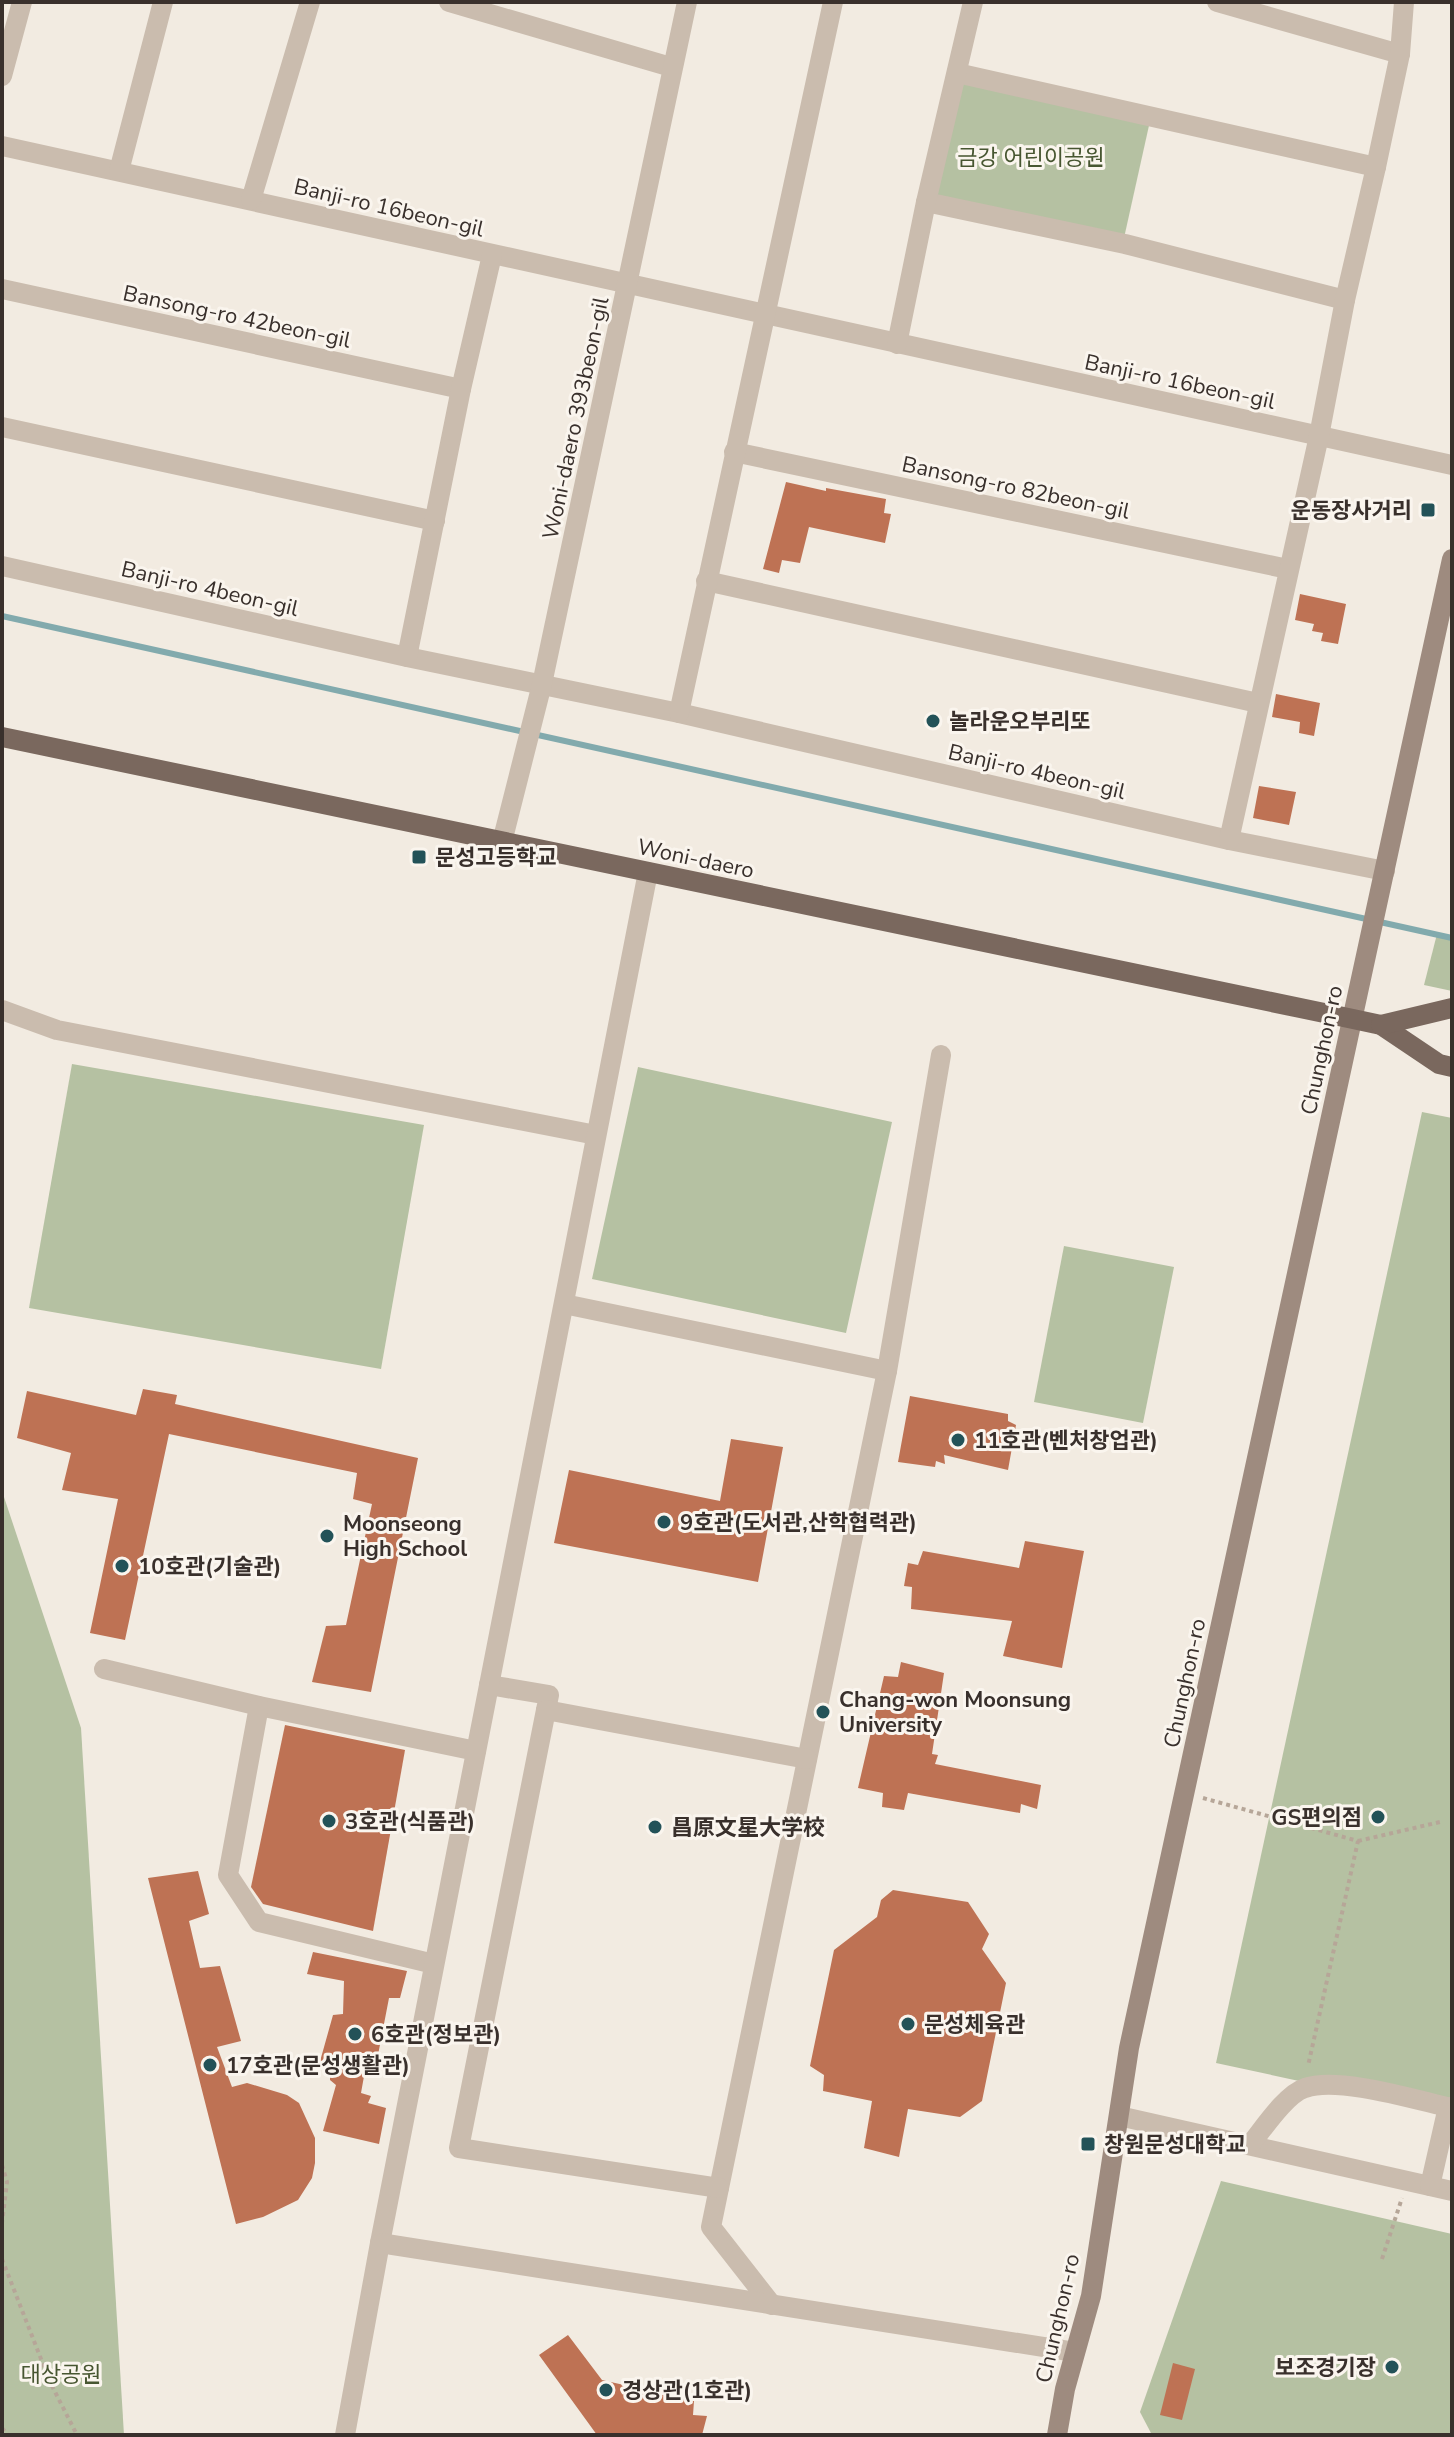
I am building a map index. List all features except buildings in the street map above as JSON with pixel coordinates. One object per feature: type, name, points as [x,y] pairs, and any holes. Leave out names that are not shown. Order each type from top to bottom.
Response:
[{"type":"main road","points":[[1384,877],[1452,559]]},
{"type":"main road","name":"Woni-daero","points":[[2,737],[1381,1025],[1439,1064],[1452,1067]]},
{"type":"main road","name":"Chunghon-ro","points":[[1057,2435],[1065,2389],[1091,2296],[1129,2048],[1384,877]]},
{"type":"main road","name":"Woni-daero","points":[[1381,1025],[1452,1008]]},
{"type":"street","points":[[2,76],[22,2]]},
{"type":"street","points":[[119,171],[163,2]]},
{"type":"street","points":[[251,200],[310,2]]},
{"type":"street","points":[[449,2],[671,67]]},
{"type":"street","name":"Woni-daero 393beon-gil","points":[[502,842],[542,684],[687,2]]},
{"type":"street","points":[[679,713],[833,2]]},
{"type":"street","points":[[897,344],[926,202],[973,2]]},
{"type":"street","points":[[1217,2],[1400,54]]},
{"type":"street","points":[[1229,840],[1400,54],[1404,2]]},
{"type":"street","points":[[957,73],[1376,167]]},
{"type":"street","name":"Banji-ro 16beon-gil","points":[[2,146],[1452,465]]},
{"type":"street","points":[[926,202],[1125,244],[1345,300]]},
{"type":"street","points":[[407,657],[461,389],[492,255]]},
{"type":"street","name":"Bansong-ro 42beon-gil","points":[[2,289],[461,389]]},
{"type":"street","points":[[2,427],[435,521]]},
{"type":"street","name":"Bansong-ro 82beon-gil","points":[[734,452],[1288,569]]},
{"type":"street","name":"Banji-ro 4beon-gil","points":[[2,566],[407,657],[679,713],[1384,877]]},
{"type":"street","points":[[706,581],[1258,703]]},
{"type":"street","points":[[345,2435],[648,872]]},
{"type":"street","points":[[2,1010],[57,1030],[596,1135]]},
{"type":"street","points":[[772,2305],[711,2227],[887,1371],[941,1055]]},
{"type":"street","points":[[564,1304],[887,1371]]},
{"type":"street","points":[[104,1669],[259,1706],[476,1751]]},
{"type":"street","points":[[489,1685],[549,1695],[459,2148],[719,2188]]},
{"type":"street","points":[[259,1706],[228,1875],[259,1922],[434,1964]]},
{"type":"street","points":[[546,1710],[807,1759]]},
{"type":"street","points":[[1250,2145],[1277,2112],[1303,2088],[1333,2083],[1450,2107],[1430,2186]]},
{"type":"street","points":[[1119,2116],[1452,2191]]},
{"type":"street","points":[[380,2243],[1075,2352]]},
{"type":"path","points":[[1185,1793],[1358,1841],[1440,1822]]},
{"type":"path","points":[[1303,2088],[1358,1841]]},
{"type":"path","points":[[2,2165],[7,2182],[2,2223]]},
{"type":"path","points":[[1382,2259],[1408,2181]]},
{"type":"path","points":[[2,2259],[50,2382],[77,2435]]},
{"type":"path","points":[[2,2428],[8,2435]]},
{"type":"green space","name":"금강 어린이공원","points":[[961,80],[1150,121],[1124,238],[935,199]]},
{"type":"green space","points":[[1437,934],[1452,937],[1452,991],[1424,985]]},
{"type":"green space","points":[[72,1064],[424,1125],[381,1369],[29,1308]]},
{"type":"green space","points":[[638,1067],[892,1122],[846,1333],[592,1279]]},
{"type":"green space","points":[[1422,1112],[1452,1118],[1452,2114],[1216,2063]]},
{"type":"green space","points":[[1064,1246],[1174,1267],[1143,1423],[1034,1402]]},
{"type":"green space","name":"대상공원","points":[[2,1491],[81,1728],[124,2435],[2,2435]]},
{"type":"green space","points":[[1221,2181],[1452,2234],[1452,2435],[1152,2435],[1140,2412]]},
{"type":"waterway","points":[[2,616],[1452,938]]},
{"type":"place","name":"운동장사거리","points":[[1428,510]]},
{"type":"place","name":"놀라운오부리또","points":[[933,721]]},
{"type":"place","name":"문성고등학교","points":[[419,857]]},
{"type":"place","name":"11호관(벤처창업관)","points":[[958,1440]]},
{"type":"place","name":"9호관(도서관,산학협력관)","points":[[664,1522]]},
{"type":"place","name":"Moonseong High School","points":[[327,1536]]},
{"type":"place","name":"10호관(기술관)","points":[[122,1566]]},
{"type":"place","name":"Chang-won Moonsung University","points":[[823,1712]]},
{"type":"place","name":"GS편의점","points":[[1378,1817]]},
{"type":"place","name":"3호관(식품관)","points":[[329,1821]]},
{"type":"place","name":"昌原文星大学校","points":[[655,1827]]},
{"type":"place","name":"문성체육관","points":[[908,2024]]},
{"type":"place","name":"6호관(정보관)","points":[[355,2034]]},
{"type":"place","name":"17호관(문성생활관)","points":[[210,2065]]},
{"type":"place","name":"창원문성대학교","points":[[1088,2144]]},
{"type":"place","name":"보조경기장","points":[[1392,2367]]},
{"type":"place","name":"경상관(1호관)","points":[[606,2390]]}]
